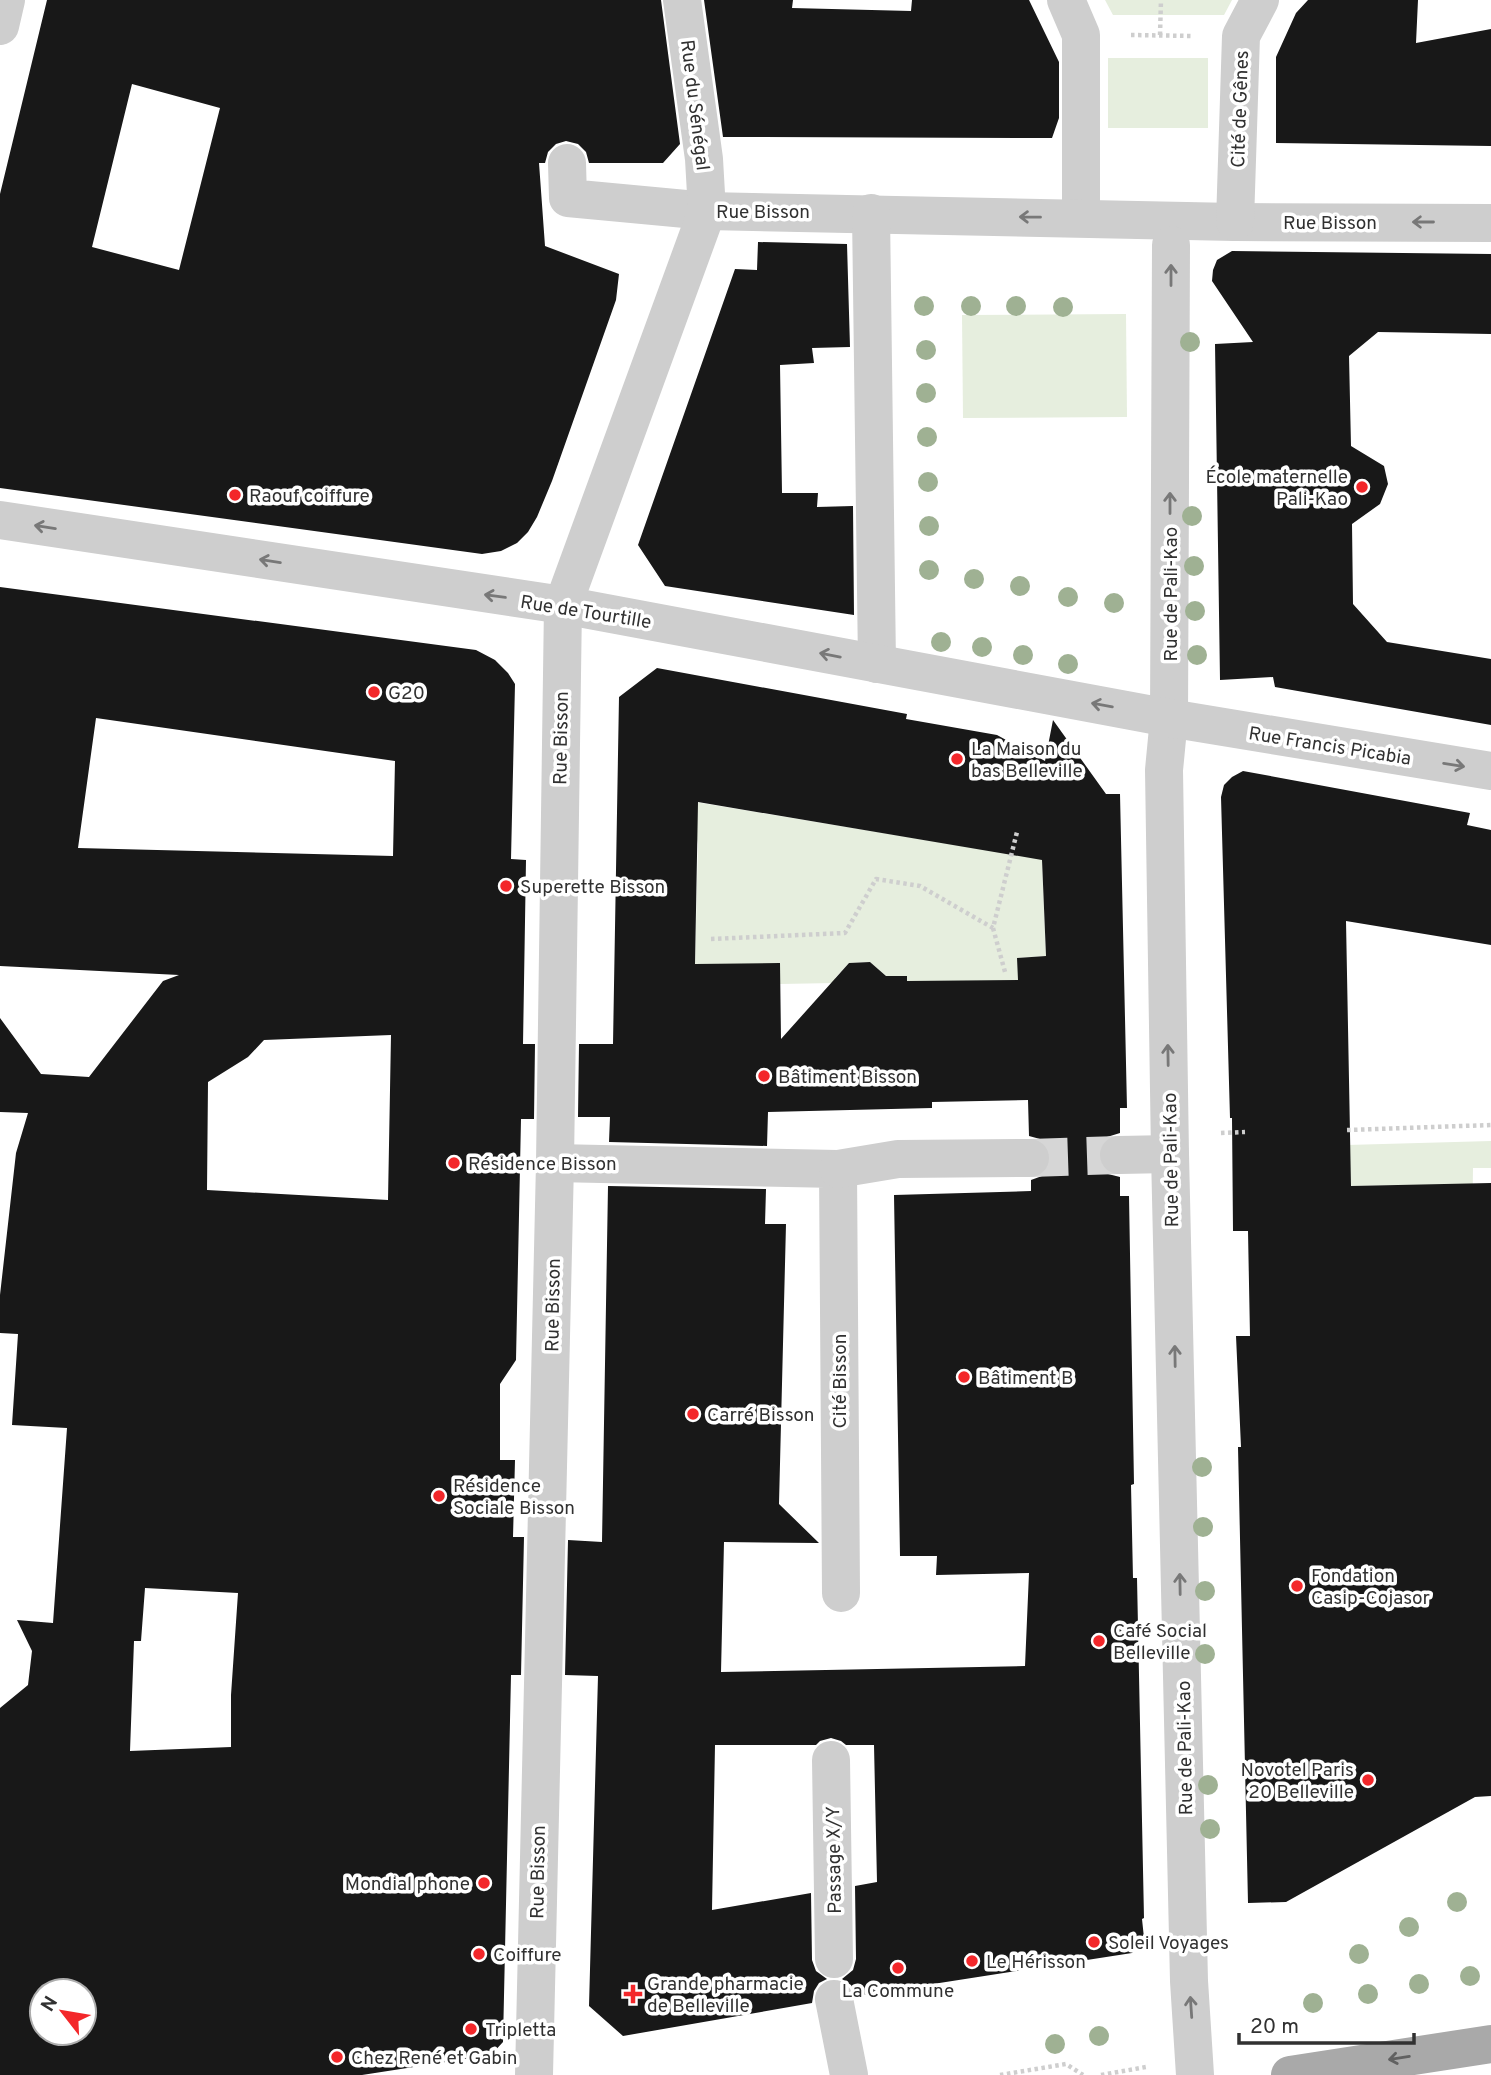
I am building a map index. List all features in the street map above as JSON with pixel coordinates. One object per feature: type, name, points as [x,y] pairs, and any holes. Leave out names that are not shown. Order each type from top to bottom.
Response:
[{"type":"main road","points":[[1290,2075],[1491,2044]]},
{"type":"street","points":[[0,26],[6,0]]},
{"type":"street","name":"Rue du Sénégal","points":[[682,0],[704,159],[707,211]]},
{"type":"street","points":[[1066,0],[1082,35],[1081,218]]},
{"type":"street","name":"Cité de Gênes","points":[[1235,222],[1241,36],[1260,0]]},
{"type":"street","points":[[567,163],[568,198],[707,211]]},
{"type":"street","name":"Rue Bisson","points":[[534,2075],[555,1163],[562,605],[707,211],[1235,222],[1491,223]]},
{"type":"street","points":[[870,213],[877,664]]},
{"type":"street","name":"Rue de Pali-Kao","points":[[1171,245],[1169,718],[1164,770],[1189,1981],[1195,2075]]},
{"type":"street","name":"Rue de Tourtille","points":[[0,520],[562,605],[1169,718]]},
{"type":"street","name":"Rue Francis Picabia","points":[[1169,718],[1491,771]]},
{"type":"street","points":[[1119,1155],[1170,1154]]},
{"type":"street","points":[[555,1163],[838,1169],[898,1159],[1030,1157]]},
{"type":"street","name":"Cité Bisson","points":[[838,1169],[841,1593]]},
{"type":"street","name":"Passage X/Y","points":[[831,1760],[834,1959]]},
{"type":"street","points":[[834,1999],[849,2075]]},
{"type":"path","points":[[1160,35],[1161,0]]},
{"type":"path","points":[[1127,36],[1190,36]]},
{"type":"path","points":[[1005,972],[993,928],[1017,832]]},
{"type":"path","points":[[710,939],[845,933],[876,879],[920,886],[993,928]]},
{"type":"path","points":[[1347,1130],[1491,1125]]},
{"type":"path","points":[[1219,1133],[1245,1132]]},
{"type":"path","points":[[1000,2075],[1066,2064],[1083,2075]]},
{"type":"path","points":[[1101,2075],[1151,2067]]},
{"type":"green space","points":[[1105,0],[1232,0],[1224,15],[1113,15]]},
{"type":"green space","points":[[1108,58],[1208,58],[1208,128],[1108,128]]},
{"type":"green space","points":[[1126,314],[1127,417],[963,418],[962,315]]},
{"type":"green space","points":[[689,801],[999,852],[1041,837],[1046,956],[1018,958],[1018,983],[907,981],[907,976],[886,976],[870,962],[849,963],[835,978],[835,983],[780,984],[695,964],[698,844]]},
{"type":"green space","points":[[1491,1141],[1491,1168],[1473,1168],[1469,1442],[1404,1185],[1349,1186],[1347,1145]]},
{"type":"building","points":[[47,0],[661,0],[680,144],[663,163],[589,163],[586,152],[578,144],[566,141],[556,144],[548,152],[545,163],[539,163],[545,246],[619,274],[616,300],[537,517],[517,543],[501,551],[482,554],[0,488],[0,194]],"holes":[[[132,84],[220,108],[179,270],[92,247]]]},
{"type":"building","points":[[704,0],[793,0],[792,8],[911,11],[912,0],[1029,0],[1059,62],[1059,118],[1052,138],[723,137]]},
{"type":"building","points":[[1308,0],[1418,0],[1416,43],[1491,29],[1491,146],[1276,143],[1276,57],[1296,13]]},
{"type":"building","points":[[758,242],[847,244],[850,347],[812,348],[814,363],[780,365],[782,493],[818,493],[817,507],[853,506],[854,615],[665,586],[638,545],[735,269],[757,270]]},
{"type":"building","name":"École maternelle Pali-Kao","points":[[1232,251],[1491,254],[1491,334],[1378,332],[1349,356],[1351,446],[1384,466],[1388,484],[1380,504],[1352,524],[1353,604],[1387,642],[1491,659],[1491,725],[1275,687],[1273,677],[1220,680],[1215,344],[1253,342],[1212,281],[1217,260]]},
{"type":"building","points":[[0,587],[476,650],[495,660],[508,673],[515,684],[511,859],[526,860],[523,1044],[535,1044],[534,1119],[521,1119],[516,1360],[500,1384],[500,1460],[515,1460],[513,1537],[524,1537],[521,1675],[511,1675],[503,2042],[491,2055],[362,2075],[0,2075],[0,1708],[28,1685],[32,1651],[17,1620],[53,1623],[67,1428],[12,1425],[18,1334],[0,1333],[0,1295],[16,1153],[28,1113],[0,1112],[0,1018],[41,1074],[89,1077],[163,981],[179,975],[0,966]],"holes":[[[96,718],[395,761],[393,856],[78,848]],[[391,1035],[388,1200],[207,1190],[208,1082],[248,1057],[264,1040]],[[145,1588],[238,1593],[231,1695],[231,1747],[130,1751],[134,1641],[141,1641]]]},
{"type":"building","points":[[657,668],[907,714],[906,719],[997,735],[1045,761],[1053,720],[1106,794],[1120,794],[1127,1108],[1120,1108],[1120,1133],[1107,1137],[1100,1145],[1097,1155],[1100,1166],[1108,1174],[1120,1177],[1120,1196],[1129,1196],[1134,1484],[1131,1485],[1133,1578],[1137,1578],[1144,1918],[1144,1938],[1132,1953],[856,1996],[851,1985],[842,1979],[853,1970],[856,1959],[855,1886],[877,1882],[874,1745],[846,1745],[831,1738],[816,1745],[715,1745],[712,1910],[811,1893],[812,1960],[816,1971],[827,1979],[819,1983],[814,1991],[812,2003],[623,2036],[589,2006],[598,1676],[565,1675],[568,1540],[602,1542],[608,1186],[766,1189],[765,1224],[786,1224],[779,1504],[819,1543],[724,1542],[721,1672],[1025,1666],[1029,1573],[936,1575],[937,1556],[900,1556],[894,1195],[1031,1191],[1031,1180],[1042,1176],[1049,1169],[1052,1159],[1048,1146],[1040,1139],[1029,1136],[1028,1100],[932,1102],[932,1108],[768,1112],[767,1146],[609,1142],[610,1117],[578,1117],[579,1044],[613,1044],[619,697]],"holes":[[[698,802],[1042,860],[1046,956],[1017,958],[1018,980],[907,981],[907,976],[886,976],[870,962],[849,963],[781,1039],[780,963],[695,964]]]},
{"type":"building","points":[[1243,771],[1470,813],[1467,825],[1491,830],[1491,945],[1346,921],[1351,1186],[1491,1183],[1491,1796],[1475,1797],[1286,1902],[1248,1903],[1238,1447],[1241,1447],[1236,1336],[1250,1336],[1248,1231],[1233,1231],[1232,1118],[1221,797],[1224,785]]},
{"type":"tunnel","points":[[1030,1158],[1119,1155]]},
{"type":"place","name":"École maternelle Pali-Kao","points":[[1362,487]]},
{"type":"place","name":"Raouf coiffure","points":[[235,495]]},
{"type":"place","name":"G20","points":[[374,692]]},
{"type":"place","name":"La Maison du bas Belleville","points":[[957,759]]},
{"type":"place","name":"Superette Bisson","points":[[506,886]]},
{"type":"place","name":"Bâtiment Bisson","points":[[764,1076]]},
{"type":"place","name":"Résidence Bisson","points":[[454,1163]]},
{"type":"place","name":"Bâtiment B","points":[[964,1377]]},
{"type":"place","name":"Carré Bisson","points":[[693,1414]]},
{"type":"place","name":"Résidence Sociale Bisson","points":[[439,1496]]},
{"type":"place","name":"Fondation Casip-Cojasor","points":[[1297,1586]]},
{"type":"place","name":"Café Social Belleville","points":[[1099,1641]]},
{"type":"place","name":"Novotel Paris 20 Belleville","points":[[1368,1780]]},
{"type":"place","name":"Mondial phone","points":[[484,1883]]},
{"type":"place","name":"Soleil Voyages","points":[[1094,1942]]},
{"type":"place","name":"Coiffure","points":[[479,1954]]},
{"type":"place","name":"Le Hérisson","points":[[972,1961]]},
{"type":"place","name":"La Commune","points":[[898,1968]]},
{"type":"place","name":"Grande pharmacie de Belleville","points":[[633,1994]]},
{"type":"place","name":"Tripletta","points":[[471,2029]]},
{"type":"place","name":"Chez René et Gabin","points":[[337,2057]]}]
